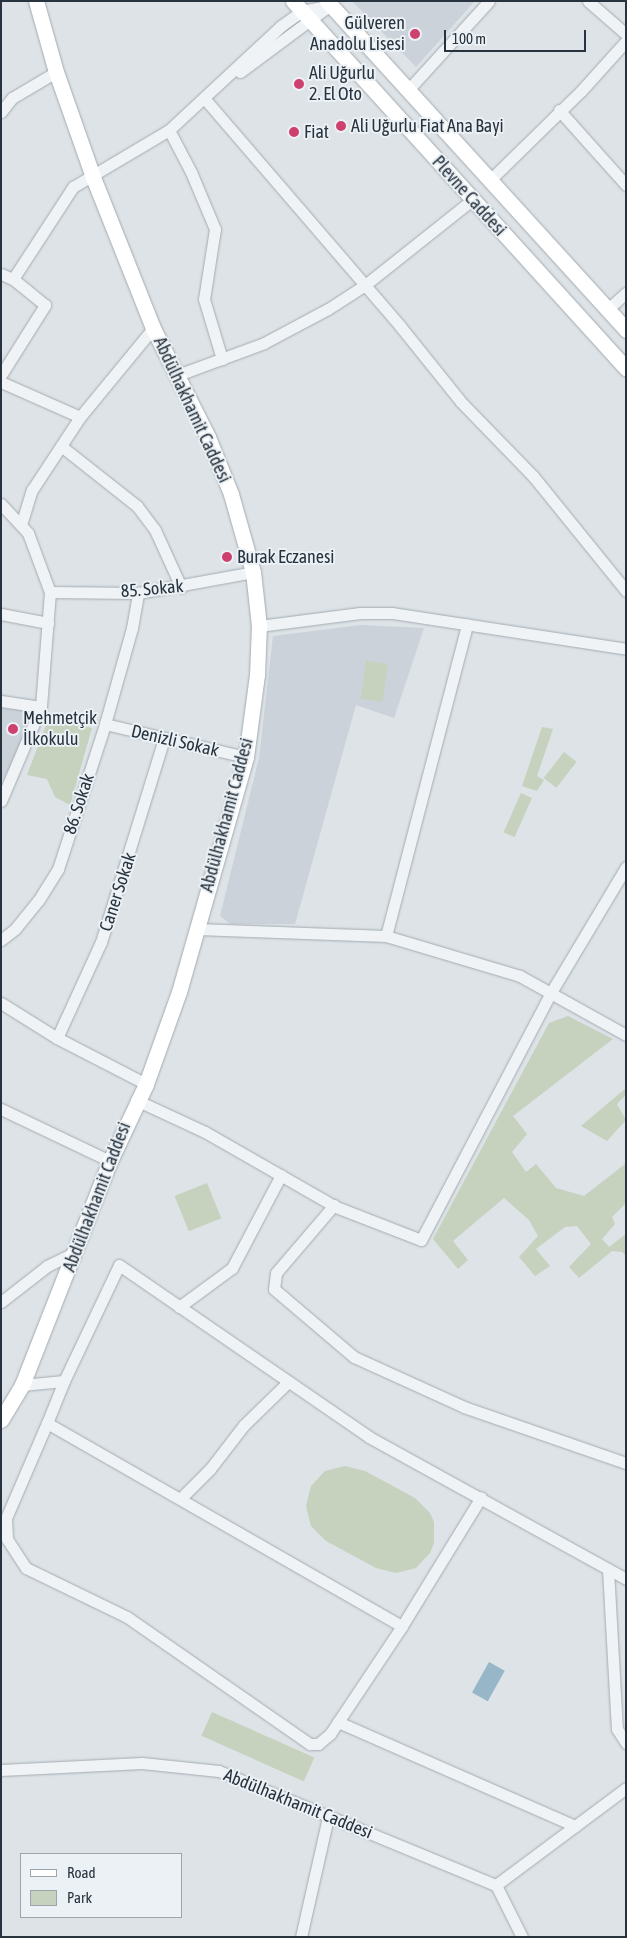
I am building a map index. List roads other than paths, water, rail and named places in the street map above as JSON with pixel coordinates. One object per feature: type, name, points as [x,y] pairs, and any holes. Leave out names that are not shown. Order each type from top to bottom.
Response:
[{"type":"main road","name":"Abdülhakhamit Caddesi","points":[[1,1420],[22,1385],[76,1252],[110,1161],[136,1100],[146,1084],[179,992],[246,757],[257,675],[259,626],[253,572],[231,494],[208,437],[175,376],[153,328],[93,177],[56,72],[36,1]]},
{"type":"main road","name":"Plevne Caddesi","points":[[331,2],[408,90],[626,330]]},
{"type":"main road","name":"Plevne Caddesi","points":[[302,11],[626,368]]},
{"type":"street","points":[[408,90],[489,1]]},
{"type":"street","points":[[588,1],[626,34]]},
{"type":"street","points":[[13,279],[73,187],[93,177],[168,130],[278,28],[302,11],[331,2]]},
{"type":"street","points":[[490,180],[626,41]]},
{"type":"street","points":[[1,112],[12,98],[56,72]]},
{"type":"street","points":[[204,98],[365,285],[461,402],[533,476],[626,591]]},
{"type":"street","points":[[559,110],[626,185]]},
{"type":"street","points":[[168,130],[191,172],[215,229],[204,300],[222,358]]},
{"type":"street","points":[[175,376],[264,342],[328,309],[365,285],[472,200]]},
{"type":"street","points":[[1,274],[13,279],[45,305],[1,375]]},
{"type":"street","points":[[608,309],[626,292]]},
{"type":"street","points":[[21,525],[32,490],[80,417],[153,328]]},
{"type":"street","points":[[1,382],[80,417]]},
{"type":"street","points":[[61,446],[137,506],[155,530],[181,587]]},
{"type":"street","points":[[1,504],[28,533],[50,592],[42,707],[1,801]]},
{"type":"street","name":"85. Sokak","points":[[50,592],[138,593],[181,587],[253,572]]},
{"type":"street","name":"86. Sokak","points":[[1,940],[15,929],[38,901],[58,869],[105,724],[132,628],[138,593]]},
{"type":"street","points":[[259,626],[360,613],[392,613],[626,649]]},
{"type":"street","points":[[1,614],[48,623]]},
{"type":"street","points":[[386,936],[467,624]]},
{"type":"street","points":[[1,701],[42,707]]},
{"type":"street","name":"Denizli Sokak","points":[[105,724],[246,757]]},
{"type":"street","name":"Caner Sokak","points":[[57,1038],[101,942],[164,739]]},
{"type":"street","points":[[136,1100],[205,1132],[334,1205],[383,1228],[421,1240],[550,994],[626,867]]},
{"type":"street","points":[[197,929],[386,936],[520,976],[626,1035]]},
{"type":"street","points":[[1,1003],[57,1038],[146,1084]]},
{"type":"street","points":[[1,1109],[110,1161]]},
{"type":"street","points":[[179,1307],[232,1268],[281,1175]]},
{"type":"street","points":[[334,1205],[276,1273],[274,1288],[354,1357],[464,1407],[626,1463]]},
{"type":"street","points":[[1,1302],[47,1266],[76,1252]]},
{"type":"street","points":[[481,1497],[402,1626],[338,1722],[318,1744],[310,1744],[128,1617],[26,1568],[6,1539],[6,1518],[64,1381],[119,1265],[369,1437],[481,1497],[626,1579]]},
{"type":"street","points":[[22,1385],[64,1381]]},
{"type":"street","points":[[181,1498],[210,1470],[244,1425],[288,1382]]},
{"type":"street","points":[[47,1423],[402,1626]]},
{"type":"street","points":[[608,1569],[617,1729],[626,1743]]},
{"type":"street","points":[[338,1722],[575,1826]]},
{"type":"street","name":"Abdülhakhamit Caddesi","points":[[1,1770],[142,1764],[189,1766],[245,1780],[328,1817],[496,1885]]},
{"type":"street","points":[[522,1937],[496,1885],[626,1788]]},
{"type":"street","points":[[301,1937],[328,1817]]},
{"type":"water","points":[[489,1662],[505,1671],[488,1701],[472,1693]]},
{"type":"place","name":"Gülveren Anadolu Lisesi","points":[[415,34]]},
{"type":"place","name":"Ali Uğurlu 2. El Oto","points":[[299,84]]},
{"type":"place","name":"Ali Uğurlu Fiat Ana Bayi","points":[[341,126]]},
{"type":"place","name":"Fiat","points":[[294,132]]},
{"type":"place","name":"Burak Eczanesi","points":[[227,557]]},
{"type":"place","name":"Mehmetçik İlkokulu","points":[[13,729]]}]
